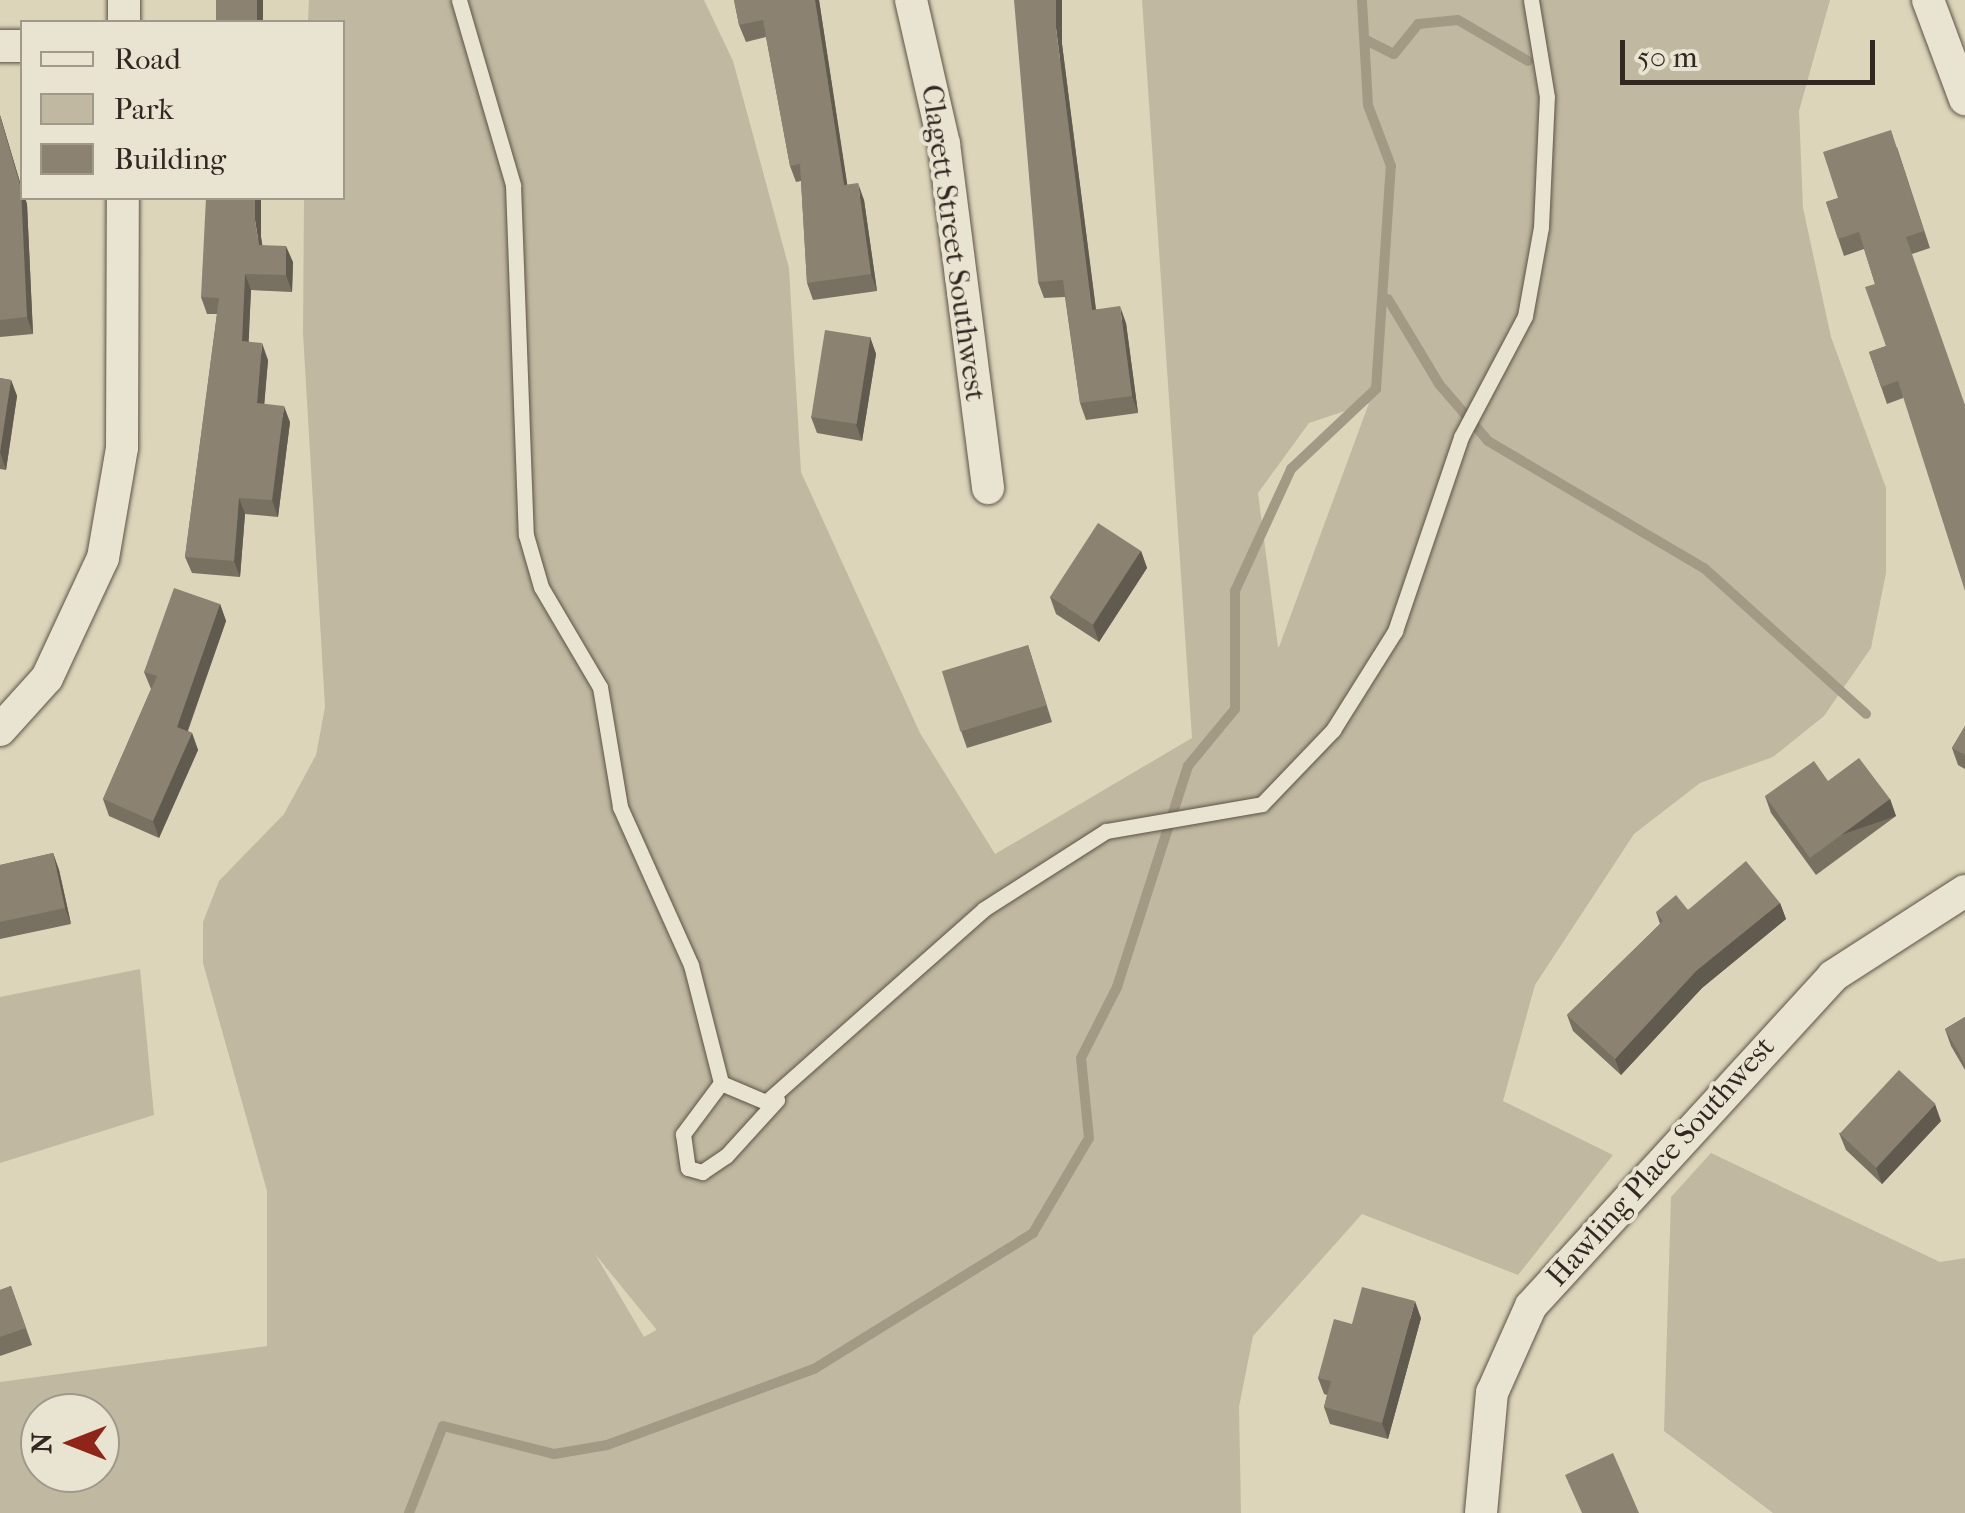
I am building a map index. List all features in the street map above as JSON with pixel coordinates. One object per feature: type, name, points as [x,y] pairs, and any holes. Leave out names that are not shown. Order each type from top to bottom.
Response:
[{"type":"street","name":"Clagett Street Southwest","points":[[911,0],[944,144],[988,488]]},
{"type":"street","points":[[1928,0],[1965,99]]},
{"type":"street","points":[[0,730],[47,678],[103,558],[122,448],[123,200]]},
{"type":"street","name":"Hawling Place Southwest","points":[[1481,1513],[1492,1393],[1531,1306],[1832,976],[1965,891]]},
{"type":"lane","points":[[459,0],[513,185],[526,535],[541,587],[600,687],[620,807],[691,966],[721,1083],[751,1101],[776,1100]]},
{"type":"lane","points":[[721,1083],[683,1134],[688,1168],[702,1172],[726,1156],[776,1100],[984,909],[1106,831],[1146,819],[1262,804],[1333,730],[1395,632],[1461,437],[1524,316],[1542,228],[1546,97],[1531,0]]},
{"type":"green space","points":[[309,0],[704,0],[733,61],[789,268],[801,472],[920,733],[995,854],[1192,738],[1142,0],[1830,0],[1799,111],[1803,208],[1831,337],[1886,488],[1886,573],[1871,648],[1824,716],[1773,757],[1700,783],[1634,834],[1535,985],[1503,1101],[1613,1155],[1518,1275],[1362,1214],[1253,1336],[1239,1407],[1241,1513],[0,1513],[0,1382],[267,1346],[267,1191],[203,963],[203,922],[219,881],[284,814],[316,755],[325,707],[303,333],[304,200],[345,200],[345,20],[308,20]],"holes":[[[1369,403],[1278,647],[1258,493],[1309,423]],[[595,1254],[656,1329],[644,1337]]]},
{"type":"green space","points":[[140,969],[154,1115],[0,1163],[0,997]]},
{"type":"green space","points":[[1711,1153],[1940,1262],[1965,1258],[1965,1513],[1773,1513],[1664,1431],[1671,1197]]},
{"type":"building","points":[[216,0],[257,0],[257,20],[216,20]]},
{"type":"building","points":[[734,0],[815,0],[844,185],[858,183],[871,274],[807,283],[800,164],[790,166],[763,20],[739,25]]},
{"type":"building","points":[[1014,0],[1056,0],[1056,28],[1092,310],[1120,306],[1132,396],[1080,403],[1063,280],[1038,282]]},
{"type":"building","points":[[0,116],[20,185],[27,317],[0,320]]},
{"type":"building","points":[[1891,130],[1924,231],[1906,237],[1965,405],[1965,591],[1898,381],[1881,387],[1869,352],[1886,346],[1865,287],[1875,284],[1859,232],[1838,239],[1826,202],[1838,198],[1823,152]]},
{"type":"building","points":[[206,200],[255,200],[259,245],[286,246],[286,275],[245,274],[242,341],[262,343],[257,403],[284,406],[272,500],[239,498],[234,561],[185,557],[219,298],[201,297]]},
{"type":"building","points":[[825,330],[870,337],[857,424],[811,417]]},
{"type":"building","points":[[0,378],[11,380],[0,452]]},
{"type":"building","points":[[1098,523],[1141,551],[1093,625],[1050,597]]},
{"type":"building","points":[[174,588],[220,604],[177,727],[192,733],[153,821],[103,799],[157,676],[144,672]]},
{"type":"building","points":[[1028,645],[1046,705],[960,732],[942,671]]},
{"type":"building","points":[[1965,726],[1965,755],[1952,748]]},
{"type":"building","points":[[1859,758],[1890,799],[1810,858],[1765,796],[1814,761],[1828,781]]},
{"type":"building","points":[[53,853],[65,908],[0,922],[0,865]]},
{"type":"building","points":[[1746,861],[1780,903],[1696,971],[1615,1059],[1567,1015],[1663,921],[1656,912],[1676,895],[1688,910]]},
{"type":"building","points":[[1965,1017],[1965,1064],[1945,1029]]},
{"type":"building","points":[[1899,1070],[1936,1104],[1876,1168],[1840,1134]]},
{"type":"building","points":[[11,1286],[26,1328],[0,1337],[0,1290]]},
{"type":"building","points":[[1362,1287],[1415,1301],[1382,1423],[1324,1407],[1331,1381],[1318,1378],[1334,1319],[1352,1324]]},
{"type":"building","points":[[1613,1453],[1639,1513],[1582,1513],[1565,1475]]},
{"type":"waterway","points":[[409,1513],[443,1426],[554,1454],[607,1445],[814,1369],[1033,1233],[1089,1138],[1081,1058],[1117,987],[1188,766],[1235,709],[1235,591],[1291,469],[1376,389],[1391,166],[1368,105],[1362,0]]},
{"type":"waterway","points":[[1366,40],[1394,54],[1418,24],[1458,20],[1528,61]]},
{"type":"waterway","points":[[1388,299],[1439,384],[1488,441],[1704,568],[1866,714]]}]
